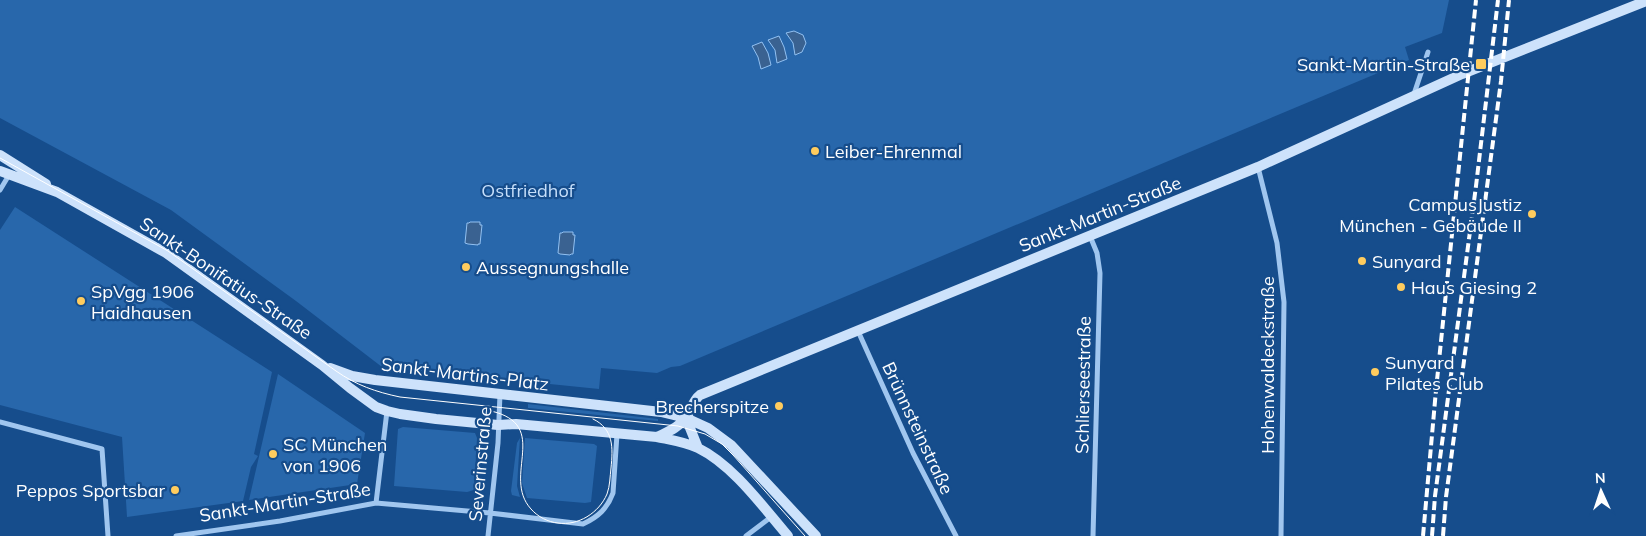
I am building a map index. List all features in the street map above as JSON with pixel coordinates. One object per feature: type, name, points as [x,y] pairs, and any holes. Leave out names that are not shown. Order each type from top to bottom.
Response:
[{"type":"main road","name":"Sankt-Martin-Straße","points":[[686,418],[696,398],[700,395],[1258,167],[1512,53],[1646,1]]},
{"type":"main road","name":"Sankt-Bonifatius-Straße","points":[[0,156],[21,167],[57,192]]},
{"type":"main road","name":"Sankt-Bonifatius-Straße","points":[[4,173],[57,192],[166,253],[322,365]]},
{"type":"main road","name":"Sankt-Martins-Platz","points":[[322,365],[345,374],[375,380],[661,412],[686,418],[708,428],[732,445],[816,536]]},
{"type":"main road","points":[[322,365],[376,407],[386,411],[436,419],[498,425],[516,424],[657,437],[679,441],[698,448],[726,467],[788,536]]},
{"type":"main road","points":[[657,437],[678,426],[686,418],[698,448]]},
{"type":"street","points":[[1413,96],[1428,52]]},
{"type":"street","name":"Hohenwaldeckstraße","points":[[1258,167],[1277,243],[1284,302],[1281,536]]},
{"type":"street","points":[[0,190],[4,173]]},
{"type":"street","name":"Schlierseestraße","points":[[1090,236],[1100,273],[1093,536]]},
{"type":"street","name":"Brünnsteinstraße","points":[[858,331],[913,453],[956,536]]},
{"type":"street","name":"Severinstraße","points":[[488,536],[500,394]]},
{"type":"street","points":[[376,503],[386,411]]},
{"type":"street","points":[[0,422],[102,449],[108,536]]},
{"type":"street","points":[[490,513],[583,524],[592,520],[605,508],[613,493],[617,434]]},
{"type":"street","name":"Sankt-Martin-Straße","points":[[176,536],[280,521],[376,503],[490,513]]},
{"type":"street","points":[[746,536],[772,517]]},
{"type":"green space","name":"Ostfriedhof","points":[[0,0],[1449,0],[1442,33],[1405,47],[1409,60],[680,366],[671,367],[657,373],[601,368],[599,389],[382,367],[296,301],[171,210],[0,118]]},
{"type":"green space","name":"SpVgg 1906 Haidhausen","points":[[15,207],[272,372],[254,454],[258,456],[251,467],[243,501],[127,517],[122,437],[0,405],[0,230]]},
{"type":"green space","points":[[278,374],[365,433],[357,484],[249,500]]},
{"type":"green space","points":[[528,404],[658,419],[658,421],[528,408]]},
{"type":"green space","points":[[403,427],[475,433],[477,438],[474,490],[467,492],[394,486],[398,429]]},
{"type":"green space","points":[[520,438],[517,486],[520,497],[512,495],[511,491],[517,443]]},
{"type":"green space","points":[[525,438],[594,444],[597,446],[591,502],[527,498],[522,483]]},
{"type":"shaded area","points":[[794,31],[803,35],[806,43],[802,52],[795,55],[793,43],[786,33]]},
{"type":"shaded area","points":[[779,36],[787,59],[777,63],[775,50],[768,40]]},
{"type":"shaded area","points":[[762,42],[768,53],[771,65],[761,69],[758,57],[752,46]]},
{"type":"shaded area","points":[[480,222],[480,225],[482,225],[480,244],[478,245],[465,243],[467,223]]},
{"type":"shaded area","points":[[573,232],[573,235],[575,235],[573,254],[558,253],[560,233]]},
{"type":"tram line","points":[[0,158],[168,251],[336,371],[359,384],[400,397],[678,426],[705,434],[722,444],[733,455],[805,536]]},
{"type":"tram line","points":[[491,411],[509,418],[519,428],[523,439],[521,467],[523,496],[531,509],[543,519],[558,523],[573,522],[587,517],[599,507],[607,494],[612,461],[611,440],[605,428],[593,419]]},
{"type":"railway","points":[[1423,536],[1476,0]]},
{"type":"railway","points":[[1432,536],[1435,496],[1476,186],[1498,0]]},
{"type":"railway","points":[[1443,536],[1446,497],[1501,81],[1509,0]]},
{"type":"place","name":"Sankt-Martin-Straße","points":[[1481,64]]},
{"type":"place","name":"Leiber-Ehrenmal","points":[[815,151]]},
{"type":"place","name":"CampusJustiz München - Gebäude II","points":[[1532,214]]},
{"type":"place","name":"Sunyard","points":[[1362,261]]},
{"type":"place","name":"Aussegnungshalle","points":[[466,267]]},
{"type":"place","name":"Haus Giesing 2","points":[[1401,287]]},
{"type":"place","name":"SpVgg 1906 Haidhausen","points":[[81,301]]},
{"type":"place","name":"Sunyard Pilates Club","points":[[1375,372]]},
{"type":"place","name":"Brecherspitze","points":[[779,406]]},
{"type":"place","name":"SC München von 1906","points":[[273,454]]},
{"type":"place","name":"Peppos Sportsbar","points":[[175,490]]}]
